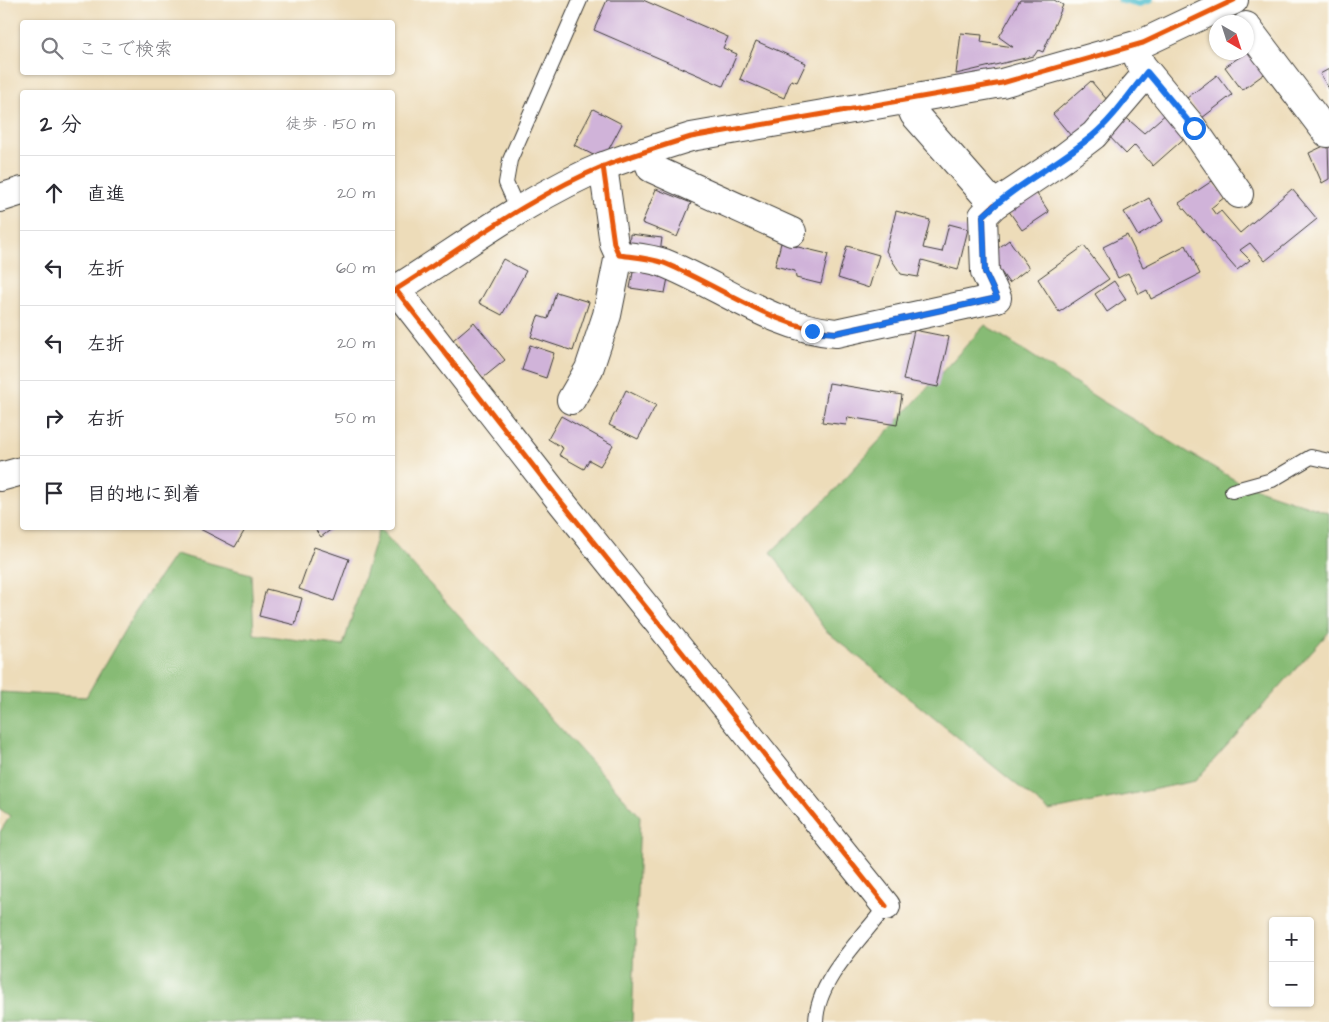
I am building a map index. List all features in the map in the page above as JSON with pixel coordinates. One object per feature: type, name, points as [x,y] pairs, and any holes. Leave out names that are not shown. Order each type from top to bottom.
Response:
[{"type":"street","points":[[395,290],[518,210],[603,166],[644,152],[691,137],[1002,83],[1132,46],[1235,8]]},
{"type":"street","points":[[1254,37],[1327,133]]},
{"type":"street","points":[[1132,46],[1147,72],[1194,128],[1239,194]]},
{"type":"street","points":[[619,255],[662,262],[772,316],[812,331],[836,333],[997,298],[985,272],[983,216],[994,205],[1057,163],[1094,135],[1147,72]]},
{"type":"street","points":[[908,100],[914,114],[994,205]]},
{"type":"street","points":[[644,152],[650,168],[792,232]]},
{"type":"street","points":[[571,400],[592,360],[607,315],[619,255],[614,244],[603,166]]},
{"type":"street","points":[[0,198],[20,192]]},
{"type":"street","points":[[395,292],[886,906]]},
{"type":"street","points":[[0,477],[20,472]]},
{"type":"lane","points":[[518,210],[506,183],[510,160],[580,0]]},
{"type":"lane","points":[[1232,491],[1272,480],[1311,457],[1329,461]]},
{"type":"lane","points":[[816,1022],[816,1011],[835,969],[886,906]]},
{"type":"green space","points":[[985,325],[1102,401],[1240,483],[1329,513],[1329,632],[1195,781],[1049,811],[825,630],[771,552],[827,498]]},
{"type":"green space","points":[[378,530],[381,530],[640,816],[632,1022],[0,1022],[0,832],[10,816],[0,809],[0,692],[86,697],[135,612],[175,554],[251,574],[254,634],[343,646]]},
{"type":"building","points":[[607,0],[643,0],[728,37],[723,48],[737,54],[723,86],[594,30]]},
{"type":"building","points":[[1020,0],[1054,0],[1063,5],[1043,52],[1038,50],[1034,56],[956,74],[961,33],[982,35],[981,42],[1013,47],[999,37]]},
{"type":"building","points":[[756,41],[806,63],[797,82],[791,80],[784,98],[740,79]]},
{"type":"building","points":[[1254,53],[1267,72],[1242,90],[1225,67],[1235,60],[1254,60]]},
{"type":"building","points":[[1329,69],[1329,89],[1320,74]]},
{"type":"building","points":[[1217,75],[1232,95],[1202,118],[1187,98]]},
{"type":"building","points":[[1091,81],[1114,108],[1076,142],[1053,114]]},
{"type":"building","points":[[593,109],[622,124],[603,160],[574,145]]},
{"type":"building","points":[[1168,112],[1188,135],[1153,166],[1135,145],[1126,154],[1106,133],[1123,115],[1144,133]]},
{"type":"building","points":[[1328,144],[1329,179],[1322,183],[1309,153]]},
{"type":"building","points":[[1212,181],[1225,197],[1211,208],[1216,215],[1221,211],[1240,233],[1292,189],[1317,219],[1265,261],[1250,243],[1240,250],[1250,260],[1237,270],[1179,203]]},
{"type":"building","points":[[1033,188],[1049,212],[1022,230],[1006,207]]},
{"type":"building","points":[[656,189],[691,203],[677,237],[642,223]]},
{"type":"building","points":[[1149,198],[1163,221],[1138,236],[1124,212]]},
{"type":"building","points":[[896,211],[930,220],[923,248],[942,252],[949,224],[968,229],[958,270],[922,260],[918,277],[901,274],[886,251]]},
{"type":"building","points":[[630,234],[662,238],[660,253],[629,249]]},
{"type":"building","points":[[1127,235],[1143,267],[1186,245],[1200,274],[1151,299],[1147,290],[1139,294],[1128,273],[1118,278],[1103,247]]},
{"type":"building","points":[[1009,240],[1029,268],[1009,283],[989,255]]},
{"type":"building","points":[[781,243],[828,254],[821,284],[796,278],[795,271],[775,266]]},
{"type":"building","points":[[847,246],[879,255],[869,288],[838,278]]},
{"type":"building","points":[[1084,246],[1109,279],[1059,312],[1038,279]]},
{"type":"building","points":[[503,259],[526,271],[502,315],[479,303]]},
{"type":"building","points":[[634,267],[669,273],[665,293],[630,288]]},
{"type":"building","points":[[1114,281],[1126,299],[1107,312],[1095,294]]},
{"type":"building","points":[[556,292],[589,302],[573,351],[531,337],[538,316],[548,319]]},
{"type":"building","points":[[474,322],[505,360],[483,378],[453,340]]},
{"type":"building","points":[[914,330],[949,337],[938,387],[903,380]]},
{"type":"building","points":[[530,345],[554,353],[546,378],[522,370]]},
{"type":"building","points":[[829,383],[902,395],[897,425],[848,417],[846,425],[822,422]]},
{"type":"building","points":[[626,390],[656,405],[638,439],[609,425]]},
{"type":"building","points":[[561,416],[613,445],[600,466],[589,460],[584,469],[559,455],[563,448],[548,439]]},
{"type":"building","points":[[202,530],[245,530],[235,547]]},
{"type":"building","points":[[316,530],[330,530],[321,537]]},
{"type":"building","points":[[314,547],[349,559],[334,601],[299,589]]},
{"type":"building","points":[[266,589],[302,598],[295,625],[259,616]]},
{"type":"waterway","points":[[1121,0],[1138,4],[1150,0]]},
{"type":"cycle path","points":[[395,290],[522,208],[576,179],[626,158],[691,137],[1002,83],[1143,43],[1234,0]]},
{"type":"cycle path","points":[[603,166],[614,244],[619,255],[664,263],[769,315],[813,329],[836,333],[997,298],[985,272],[983,216],[994,205]]},
{"type":"cycle path","points":[[396,290],[559,499],[886,906]]},
{"type":"route","points":[[812,331],[836,333],[997,298],[985,272],[983,216],[994,205],[1057,163],[1094,135],[1147,72],[1194,128]]}]
